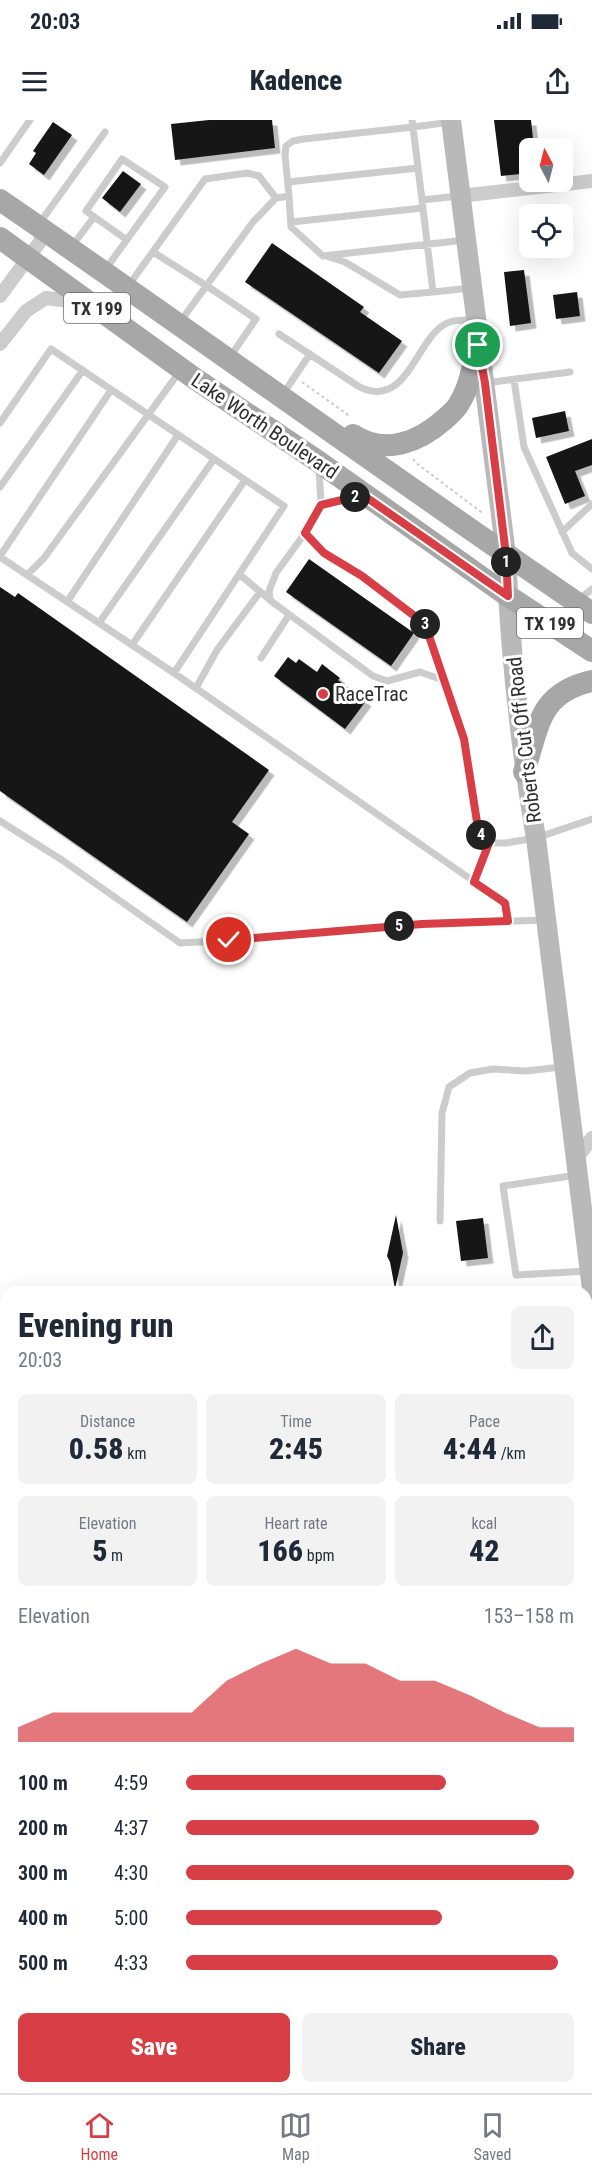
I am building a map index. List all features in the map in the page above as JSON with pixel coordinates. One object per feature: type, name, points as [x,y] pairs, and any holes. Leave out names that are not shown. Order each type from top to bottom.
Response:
[{"type":"main road","name":"Lake Worth Boulevard","points":[[0,200],[506,555],[587,601]]},
{"type":"main road","name":"Lake Worth Boulevard","points":[[0,238],[182,369],[319,462],[508,596],[592,651]]},
{"type":"main road","points":[[330,430],[348,431],[363,441],[379,446],[396,446],[413,441],[438,425],[460,403],[466,390],[478,345]]},
{"type":"main road","points":[[525,772],[544,712],[551,701],[561,692],[578,684],[592,681]]},
{"type":"street","name":"Roberts Cut Off Road","points":[[451,121],[506,555],[525,772],[536,838],[591,1280]]},
{"type":"street","points":[[460,196],[592,181]]},
{"type":"street","points":[[0,296],[28,258],[42,229]]},
{"type":"street","points":[[0,344],[26,311],[46,298],[91,303]]},
{"type":"street","points":[[576,1168],[592,1138]]},
{"type":"lane","points":[[0,163],[30,120]]},
{"type":"lane","points":[[451,121],[293,141],[286,146],[285,155],[291,227],[323,256],[345,262],[400,295],[471,288]]},
{"type":"lane","points":[[413,124],[433,292]]},
{"type":"lane","points":[[42,229],[105,132]]},
{"type":"lane","points":[[0,146],[10,149]]},
{"type":"lane","points":[[104,272],[127,240],[165,187],[122,159],[86,211],[127,240]]},
{"type":"lane","points":[[288,182],[418,168]]},
{"type":"lane","points":[[126,288],[205,179],[247,173],[259,176],[276,198]]},
{"type":"lane","points":[[178,324],[253,222],[276,198],[289,196]]},
{"type":"lane","points":[[291,222],[422,204],[460,196]]},
{"type":"lane","points":[[70,248],[94,217]]},
{"type":"lane","points":[[323,256],[466,240]]},
{"type":"lane","points":[[153,252],[256,319],[228,359]]},
{"type":"lane","points":[[279,334],[358,386],[379,393],[390,388],[407,374],[432,335],[442,326],[453,321],[475,320]]},
{"type":"lane","points":[[0,423],[51,349],[284,506],[174,673]]},
{"type":"lane","points":[[281,397],[310,354]]},
{"type":"lane","points":[[27,575],[44,558],[182,369]]},
{"type":"lane","points":[[0,487],[83,370]]},
{"type":"lane","points":[[485,383],[570,372]]},
{"type":"lane","points":[[514,380],[524,447],[572,553],[592,569]]},
{"type":"lane","points":[[111,390],[0,557],[196,688],[505,903],[508,921]]},
{"type":"lane","points":[[68,602],[178,435]]},
{"type":"lane","points":[[99,623],[214,459]]},
{"type":"lane","points":[[270,600],[270,584],[321,505],[319,462]]},
{"type":"lane","points":[[132,645],[245,480]]},
{"type":"lane","points":[[321,505],[363,495]]},
{"type":"lane","points":[[562,532],[592,504]]},
{"type":"lane","points":[[305,533],[324,553],[362,576],[425,624],[464,739],[477,822],[482,838],[489,843],[536,838],[592,819]]},
{"type":"lane","points":[[239,574],[270,600],[373,676],[387,681],[420,672],[440,679],[452,699]]},
{"type":"lane","points":[[196,688],[217,650],[260,592]]},
{"type":"lane","points":[[261,658],[290,615]]},
{"type":"lane","points":[[0,821],[62,860],[180,943],[255,939],[422,924],[546,920]]},
{"type":"lane","points":[[474,882],[489,843]]},
{"type":"lane","points":[[441,1221],[442,1113],[449,1087],[470,1073],[493,1070],[526,1071],[564,1066]]},
{"type":"lane","points":[[576,1168],[503,1186],[516,1275],[591,1280]]},
{"type":"path","points":[[295,376],[358,422]]},
{"type":"path","points":[[412,457],[416,463],[484,514]]},
{"type":"building","points":[[209,120],[272,120],[275,148],[175,160],[171,124]]},
{"type":"building","points":[[494,120],[531,120],[533,138],[519,138],[519,174],[501,176]]},
{"type":"building","points":[[53,122],[72,135],[44,175],[29,164],[36,153],[33,151]]},
{"type":"building","points":[[123,171],[141,184],[120,212],[102,198]]},
{"type":"building","points":[[272,243],[364,307],[360,312],[402,341],[379,373],[245,282]]},
{"type":"building","points":[[524,270],[531,323],[510,326],[504,272]]},
{"type":"building","points":[[577,292],[580,316],[556,319],[553,295]]},
{"type":"building","points":[[565,411],[569,431],[536,438],[532,418]]},
{"type":"building","points":[[592,439],[592,465],[575,471],[585,496],[565,504],[546,457]]},
{"type":"building","points":[[309,559],[414,633],[391,666],[286,592]]},
{"type":"building","points":[[0,587],[15,597],[18,593],[269,770],[232,822],[249,834],[187,922],[0,791]]},
{"type":"building","name":"RaceTrac","points":[[288,657],[296,663],[299,659],[317,672],[322,664],[340,678],[338,680],[366,701],[345,729],[274,676]]},
{"type":"building","points":[[396,1215],[403,1253],[396,1286],[387,1256]]},
{"type":"building","points":[[483,1218],[488,1258],[461,1261],[456,1221]]},
{"type":"place","name":"RaceTrac","points":[[323,694]]},
{"type":"route","points":[[229,940],[422,924],[508,921],[505,903],[474,882],[489,843],[482,838],[477,822],[464,739],[425,624],[362,576],[324,553],[305,533],[321,505],[363,495],[438,545],[508,596],[506,555],[485,383],[478,345]]}]
